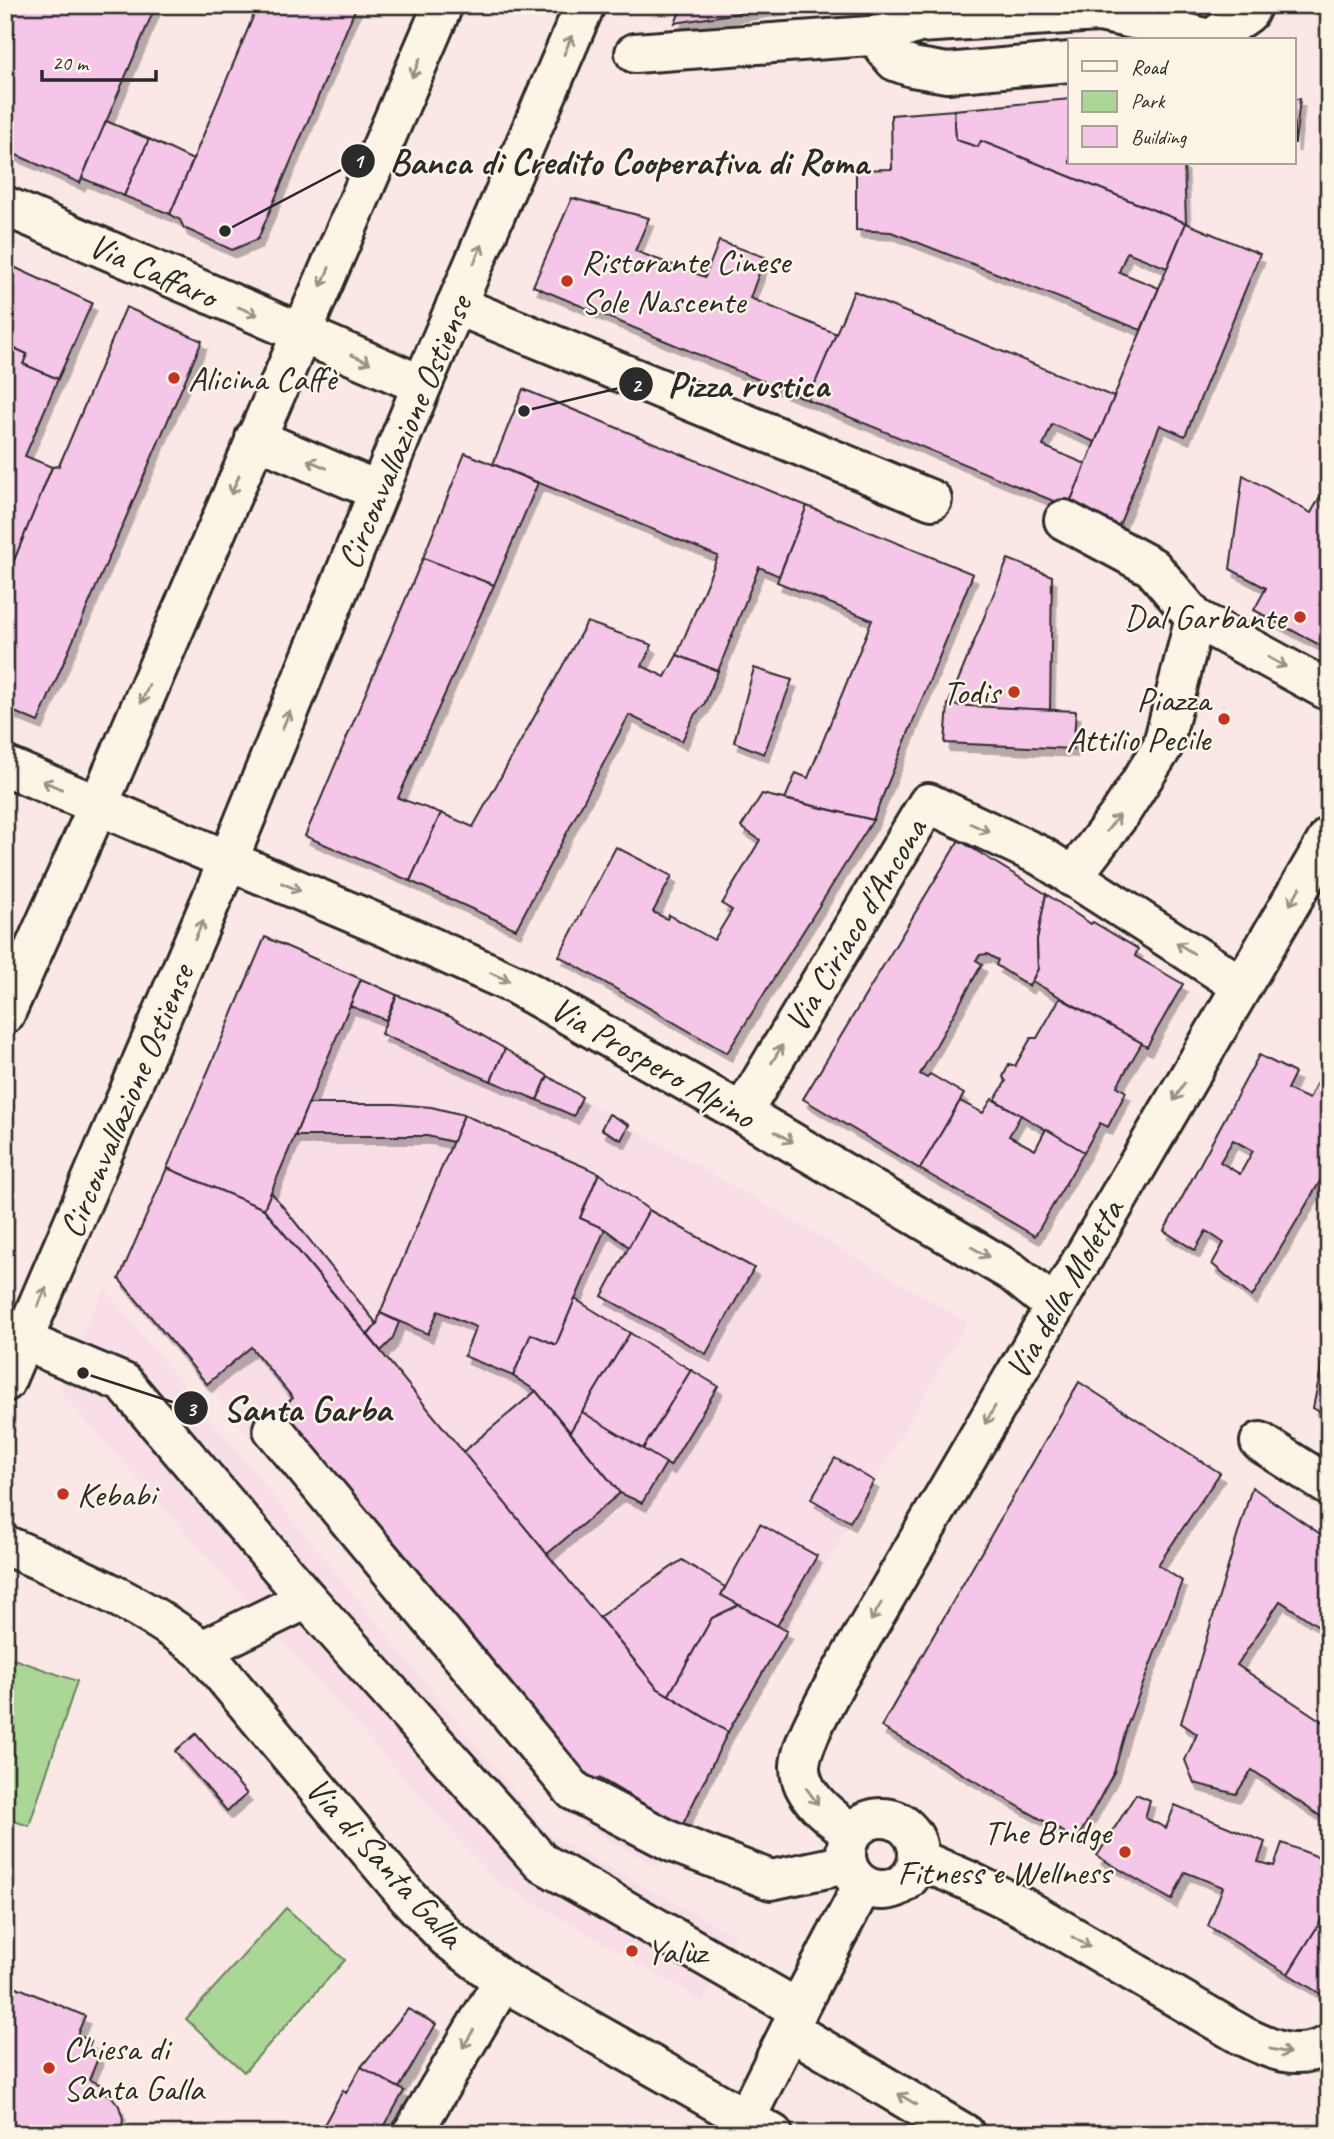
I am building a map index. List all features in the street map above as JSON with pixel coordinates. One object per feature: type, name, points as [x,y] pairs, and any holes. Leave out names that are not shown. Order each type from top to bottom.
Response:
[{"type":"street","points":[[5,1014],[98,806],[443,5]]},
{"type":"street","name":"Circonvallazione Ostiense","points":[[5,1382],[14,1337],[228,861],[422,385],[585,5]]},
{"type":"street","points":[[635,53],[884,35],[919,23],[1099,12],[1204,38]]},
{"type":"street","points":[[1215,38],[1253,19]]},
{"type":"street","points":[[884,35],[885,49],[895,61],[947,73],[1068,62]]},
{"type":"street","name":"Via Caffaro","points":[[5,206],[422,385]]},
{"type":"street","points":[[456,305],[932,500]]},
{"type":"street","points":[[256,438],[378,491]]},
{"type":"street","points":[[1064,520],[1152,567],[1195,618],[1329,691]]},
{"type":"street","points":[[1195,618],[1162,748],[1120,814],[1072,877],[1241,986]]},
{"type":"street","points":[[5,766],[228,861]]},
{"type":"street","name":"Via Ciriaco d'Ancona","points":[[742,1113],[928,803],[1041,856],[1072,877]]},
{"type":"street","name":"Via della Moletta","points":[[854,1861],[833,1820],[817,1804],[805,1786],[800,1768],[805,1745],[837,1679],[1329,837]]},
{"type":"street","name":"Via Prospero Alpino","points":[[228,861],[516,985],[742,1113],[1012,1272],[1054,1306]]},
{"type":"street","points":[[14,1337],[124,1383],[307,1599],[541,1862],[794,2020],[965,2134]]},
{"type":"street","points":[[273,1429],[574,1791],[671,1842],[771,1880],[854,1861]]},
{"type":"street","points":[[1260,1443],[1329,1486]]},
{"type":"street","name":"Via di Santa Galla","points":[[5,1545],[137,1606],[202,1650],[408,1897],[447,1938],[503,1981],[752,2128]]},
{"type":"street","points":[[202,1650],[307,1599]]},
{"type":"street","points":[[752,2128],[854,1861],[860,1825],[883,1817],[896,1820],[914,1835],[919,1847],[915,1871],[898,1887],[886,1890],[874,1889],[854,1861]]},
{"type":"street","points":[[918,1859],[1022,1907],[1268,2049],[1295,2054],[1329,2045]]},
{"type":"street","points":[[412,2134],[503,1981]]},
{"type":"shaded area","points":[[265,937],[451,1017],[608,1114],[967,1322],[728,1732],[682,1826],[658,1868],[564,1813],[119,1279]]},
{"type":"shaded area","points":[[105,1289],[549,1835],[735,1936],[703,2001],[493,1878],[60,1391],[87,1323]]},
{"type":"green space","points":[[5,1656],[77,1681],[29,1826],[5,1818]]},
{"type":"green space","points":[[286,1908],[345,1960],[244,2072],[186,2019]]},
{"type":"building","points":[[5,5],[156,5],[80,183],[5,150]]},
{"type":"building","points":[[258,5],[357,5],[258,239],[232,250],[184,228],[180,220],[170,214]]},
{"type":"building","points":[[683,5],[789,5],[675,23]]},
{"type":"building","points":[[1068,99],[1068,164],[1184,164],[1186,223],[981,141],[978,147],[956,140],[954,110]]},
{"type":"building","points":[[1296,99],[1300,99],[1296,134]]},
{"type":"building","points":[[954,110],[956,140],[978,147],[981,141],[1186,223],[1167,268],[1127,252],[1119,272],[1159,288],[1141,330],[891,232],[856,230],[856,170],[892,169],[891,115]]},
{"type":"building","points":[[106,121],[149,139],[124,196],[82,178]]},
{"type":"building","points":[[149,139],[193,160],[170,214],[124,196]]},
{"type":"building","points":[[572,198],[649,218],[635,251],[705,277],[719,241],[765,257],[750,298],[837,334],[808,400],[533,286]]},
{"type":"building","points":[[1186,223],[1260,254],[1185,436],[1160,425],[1118,528],[1068,507]]},
{"type":"building","points":[[5,263],[92,303],[58,379],[23,364],[27,354],[5,344]]},
{"type":"building","points":[[854,291],[1114,397],[1095,442],[1052,424],[1043,446],[1086,464],[1068,507],[808,400]]},
{"type":"building","points":[[126,307],[202,341],[38,722],[5,708],[5,582],[52,467],[59,466]]},
{"type":"building","points":[[5,344],[27,354],[23,364],[58,379],[25,456],[52,467],[8,575],[5,574]]},
{"type":"building","points":[[523,389],[807,506],[779,576],[759,567],[718,671],[677,655],[718,556],[493,464]]},
{"type":"building","points":[[465,453],[538,483],[494,585],[423,558]]},
{"type":"building","points":[[1243,475],[1311,513],[1325,488],[1329,490],[1329,556],[1322,568],[1329,571],[1329,650],[1254,610],[1266,588],[1230,569]]},
{"type":"building","points":[[807,506],[973,574],[873,820],[785,799],[796,773],[808,778],[872,620],[777,582]]},
{"type":"building","points":[[423,558],[494,585],[398,798],[441,813],[410,881],[305,836]]},
{"type":"building","points":[[1008,559],[1052,576],[1050,710],[948,705]]},
{"type":"building","points":[[587,622],[652,645],[642,666],[665,677],[677,655],[718,671],[704,705],[695,714],[682,741],[629,715],[516,929],[410,881],[441,813],[473,827]]},
{"type":"building","points":[[754,668],[792,680],[764,754],[734,742]]},
{"type":"building","points":[[948,705],[1076,711],[1073,749],[945,743]]},
{"type":"building","points":[[762,794],[873,820],[727,1053],[559,956],[616,847],[672,876],[653,912],[667,919],[669,915],[714,940],[732,910],[722,904],[760,840],[741,827]]},
{"type":"building","points":[[959,840],[1046,894],[1037,940],[1038,969],[1029,986],[996,965],[998,960],[987,954],[980,955],[976,960],[982,964],[920,1074],[927,1078],[930,1074],[964,1094],[920,1169],[803,1099]]},
{"type":"building","points":[[1046,894],[1091,924],[1093,922],[1138,949],[1135,956],[1183,984],[1147,1047],[1032,981],[1038,969],[1037,940]]},
{"type":"building","points":[[265,937],[361,979],[264,1209],[167,1168]]},
{"type":"building","points":[[361,979],[397,995],[386,1020],[350,1006]]},
{"type":"building","points":[[397,995],[451,1017],[505,1049],[491,1081],[381,1034]]},
{"type":"building","points":[[1060,998],[1142,1043],[1117,1086],[1126,1092],[1108,1127],[1100,1123],[1084,1152],[995,1100],[1006,1081],[1003,1077],[1009,1064],[1015,1066],[1031,1038],[1037,1038]]},
{"type":"building","points":[[505,1049],[548,1076],[537,1100],[491,1081]]},
{"type":"building","points":[[1259,1055],[1295,1073],[1287,1089],[1309,1099],[1317,1082],[1329,1088],[1329,1166],[1252,1297],[1212,1264],[1224,1243],[1206,1231],[1195,1250],[1164,1231]],"holes":[[[1233,1140],[1253,1151],[1240,1174],[1220,1162]]]},
{"type":"building","points":[[548,1076],[582,1097],[574,1116],[537,1100]]},
{"type":"building","points":[[992,1099],[1021,1115],[1009,1136],[1035,1150],[1046,1129],[1084,1152],[1035,1236],[920,1169],[960,1101],[983,1113]]},
{"type":"building","points":[[308,1104],[395,1104],[431,1107],[464,1115],[453,1142],[427,1136],[295,1136]]},
{"type":"building","points":[[609,1114],[629,1125],[621,1140],[601,1129]]},
{"type":"building","points":[[464,1115],[599,1173],[580,1218],[605,1229],[556,1345],[531,1334],[513,1376],[464,1356],[476,1327],[438,1311],[428,1334],[380,1313]]},
{"type":"building","points":[[167,1168],[264,1209],[657,1688],[728,1732],[682,1826],[599,1778],[586,1784],[280,1409],[293,1398],[251,1347],[207,1384],[119,1279]]},
{"type":"building","points":[[599,1173],[649,1210],[629,1247],[605,1229],[580,1218]]},
{"type":"building","points":[[271,1192],[377,1324],[368,1335],[264,1209]]},
{"type":"building","points":[[649,1210],[754,1268],[706,1354],[602,1296]]},
{"type":"building","points":[[575,1299],[630,1333],[570,1432],[536,1391],[513,1376],[531,1334],[556,1345]]},
{"type":"building","points":[[380,1313],[399,1322],[392,1340],[381,1351],[368,1335],[377,1324]]},
{"type":"building","points":[[630,1333],[691,1370],[643,1449],[582,1412]]},
{"type":"building","points":[[1329,1353],[1329,1417],[1313,1408],[1322,1364]]},
{"type":"building","points":[[691,1370],[718,1386],[670,1466],[643,1449]]},
{"type":"building","points":[[1079,1382],[1220,1473],[1158,1565],[1182,1581],[1127,1726],[1114,1772],[1077,1840],[881,1727]]},
{"type":"building","points":[[536,1391],[620,1493],[547,1554],[463,1452]]},
{"type":"building","points":[[582,1412],[666,1463],[642,1503],[620,1493],[570,1432]]},
{"type":"building","points":[[835,1458],[874,1481],[850,1522],[811,1499]]},
{"type":"building","points":[[1252,1487],[1329,1540],[1329,1633],[1280,1601],[1237,1665],[1329,1726],[1329,1822],[1252,1770],[1236,1794],[1194,1783],[1185,1760],[1197,1734],[1181,1723]]},
{"type":"building","points":[[760,1524],[817,1556],[777,1626],[721,1595]]},
{"type":"building","points":[[682,1560],[725,1587],[721,1595],[739,1605],[712,1618],[669,1695],[657,1688],[599,1617]]},
{"type":"building","points":[[739,1605],[787,1631],[728,1732],[669,1695],[712,1618]]},
{"type":"building","points":[[196,1734],[247,1794],[227,1811],[175,1751]]},
{"type":"building","points":[[1136,1794],[1150,1800],[1145,1818],[1166,1828],[1175,1805],[1265,1842],[1258,1862],[1274,1866],[1282,1843],[1329,1861],[1329,1908],[1288,1974],[1208,1926],[1223,1887],[1185,1872],[1172,1900],[1097,1856]]},
{"type":"building","points":[[1329,1843],[1329,1861],[1320,1858]]},
{"type":"building","points":[[1329,1908],[1329,1999],[1288,1974]]},
{"type":"building","name":"Chiesa di Santa Galla","points":[[12,1985],[85,2016],[77,2035],[91,2041],[87,2050],[99,2056],[89,2080],[107,2087],[105,2093],[119,2106],[123,2119],[121,2134],[5,2134],[5,2001]]},
{"type":"building","points":[[408,2009],[436,2024],[399,2088],[361,2067]]},
{"type":"building","points":[[361,2067],[404,2091],[380,2134],[319,2134],[343,2090],[346,2093]]},
{"type":"place","name":"Banca di Credito Cooperativa di Roma","points":[[225,231]]},
{"type":"place","name":"Ristorante Cinese Sole Nascente","points":[[567,281]]},
{"type":"place","name":"Alicina Caffè","points":[[174,378]]},
{"type":"place","name":"Pizza rustica","points":[[524,411]]},
{"type":"place","name":"Dal Garbante","points":[[1300,617]]},
{"type":"place","name":"Todis","points":[[1014,692]]},
{"type":"place","name":"Piazza Attilio Pecile","points":[[1224,719]]},
{"type":"place","name":"Santa Garba","points":[[83,1373]]},
{"type":"place","name":"Kebabi","points":[[63,1494]]},
{"type":"place","name":"The Bridge Fitness e Wellness","points":[[1125,1852]]},
{"type":"place","name":"Yalùz","points":[[632,1951]]},
{"type":"place","name":"Chiesa di Santa Galla","points":[[49,2068]]}]
